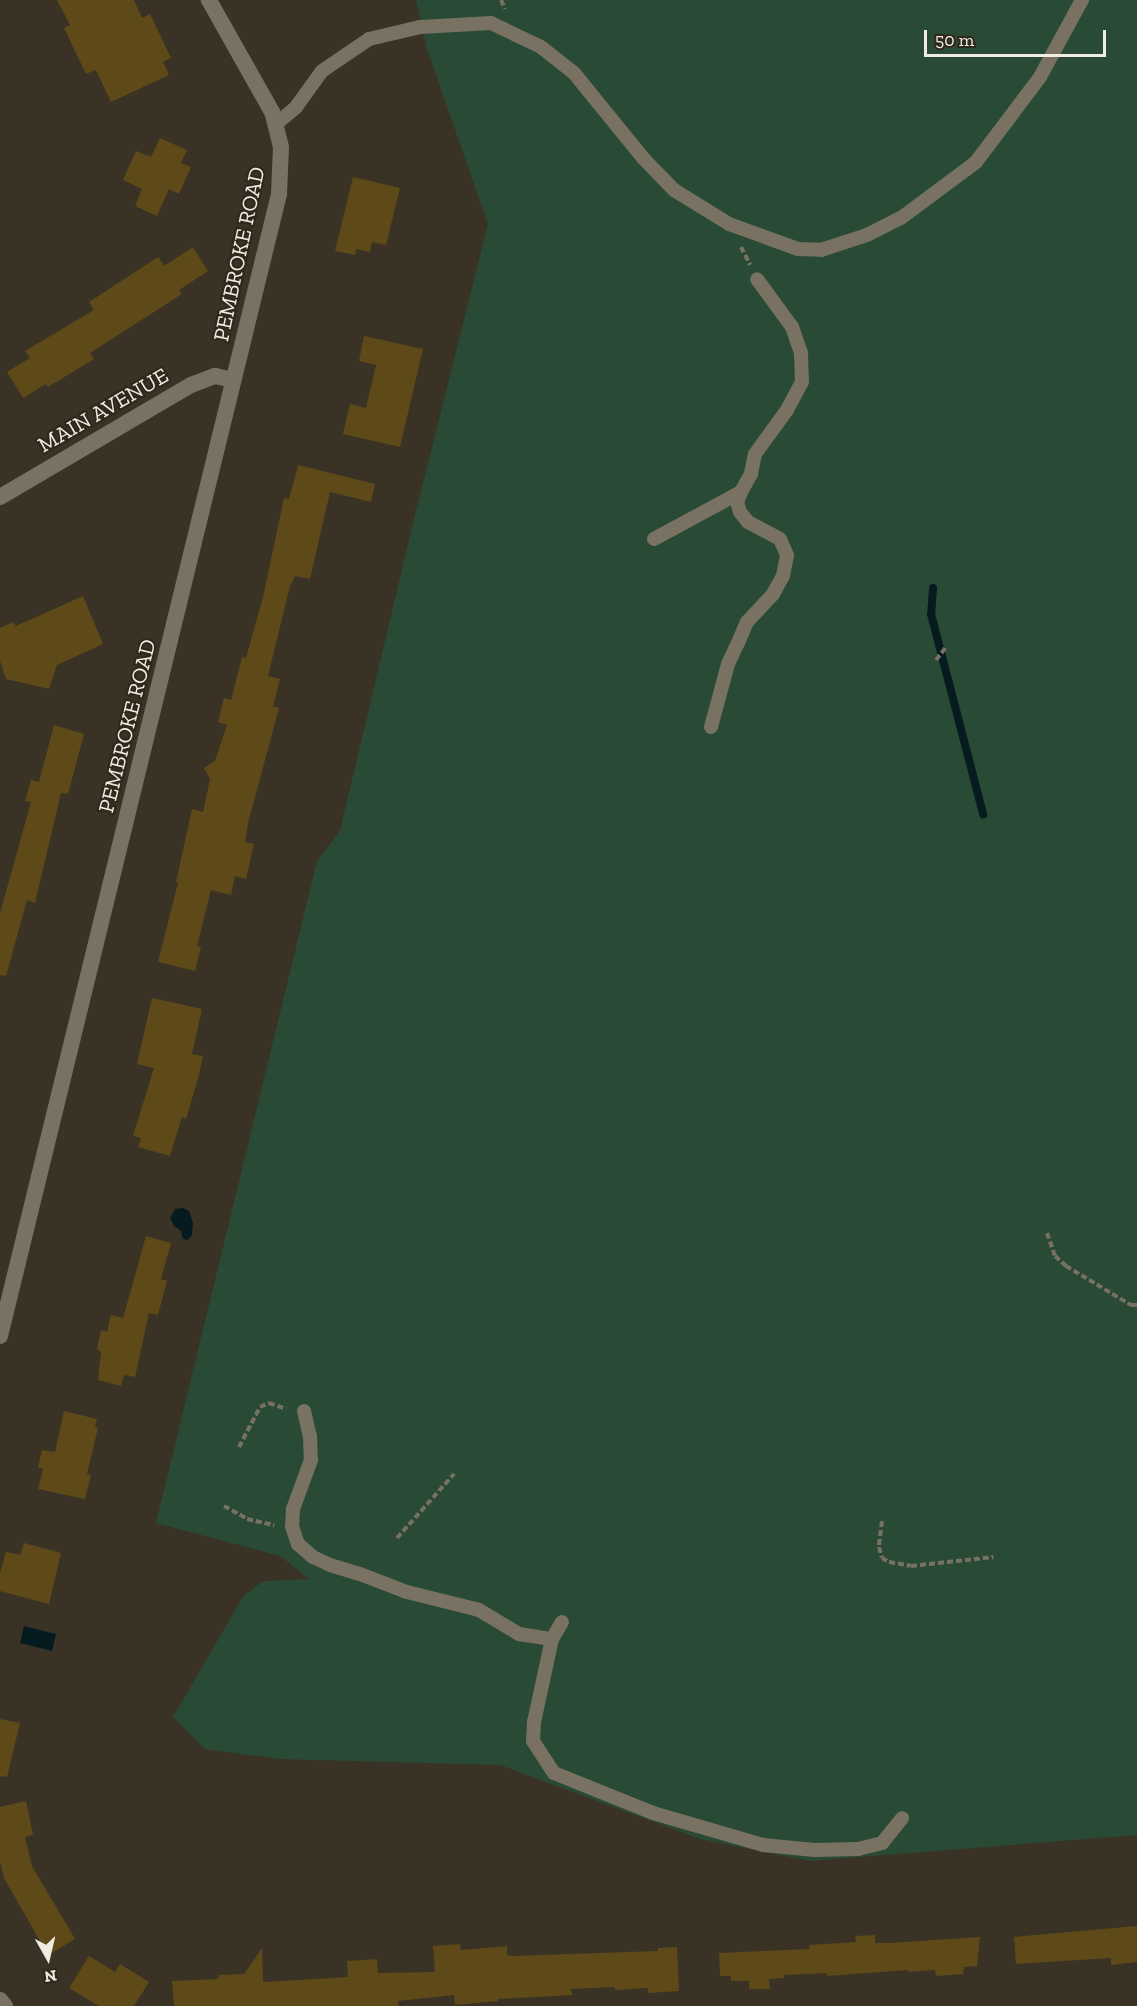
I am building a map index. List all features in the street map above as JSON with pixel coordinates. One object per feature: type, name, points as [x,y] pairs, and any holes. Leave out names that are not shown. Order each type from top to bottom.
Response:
[{"type":"street","name":"PEMBROKE ROAD","points":[[0,1336],[279,194],[282,164],[276,124],[264,95],[209,0]]},
{"type":"street","name":"MAIN AVENUE","points":[[0,497],[191,385],[215,376],[234,380]]},
{"type":"street","points":[[0,2000],[5,2006]]},
{"type":"lane","points":[[276,124],[296,107],[322,71],[369,39],[420,27],[491,23],[541,46],[574,73],[644,159],[674,190],[729,224],[798,249],[821,250],[867,235],[901,218],[976,162],[1040,77],[1082,0]]},
{"type":"lane","points":[[711,727],[728,664],[747,622],[773,594],[783,576],[787,555],[780,539],[748,522],[740,512],[737,502],[751,474],[755,454],[787,410],[802,382],[801,353],[792,327],[757,279]]},
{"type":"lane","points":[[654,539],[741,492]]},
{"type":"lane","points":[[304,1411],[308,1426],[311,1460],[292,1509],[292,1526],[298,1544],[313,1557],[330,1565],[407,1592],[479,1610],[519,1634],[552,1639]]},
{"type":"lane","points":[[562,1622],[552,1639],[534,1722],[533,1741],[554,1773],[653,1813],[763,1845],[815,1850],[858,1849],[882,1843],[902,1818]]},
{"type":"path","points":[[936,660],[947,646]]},
{"type":"path","points":[[1047,1233],[1055,1256],[1066,1266],[1131,1305],[1137,1305]]},
{"type":"path","points":[[239,1447],[260,1407],[268,1403],[295,1415],[308,1426]]},
{"type":"path","points":[[397,1538],[454,1474]]},
{"type":"path","points":[[224,1506],[247,1519],[272,1525],[292,1526]]},
{"type":"path","points":[[882,1521],[879,1547],[882,1558],[889,1562],[911,1566],[994,1557]]},
{"type":"green space","points":[[416,0],[1137,0],[1137,1835],[810,1861],[700,1839],[500,1765],[279,1759],[205,1749],[173,1717],[244,1595],[264,1581],[309,1579],[280,1556],[156,1523],[317,861],[340,831],[413,523],[488,224],[427,49]]},
{"type":"water","points":[[183,1208],[189,1211],[193,1223],[192,1235],[188,1240],[183,1239],[181,1231],[174,1226],[170,1218],[175,1209]]},
{"type":"water","points":[[24,1626],[56,1634],[52,1651],[20,1643]]},
{"type":"building","points":[[57,0],[134,0],[142,18],[150,14],[171,58],[163,62],[169,75],[111,102],[96,70],[86,74],[64,28],[70,25]]},
{"type":"building","points":[[160,138],[187,150],[181,163],[191,167],[179,194],[169,189],[157,216],[135,206],[142,189],[123,180],[136,151],[151,157]]},
{"type":"building","points":[[353,177],[400,188],[386,245],[372,242],[370,252],[356,249],[355,255],[335,251]]},
{"type":"building","points":[[193,247],[208,271],[179,290],[182,294],[90,353],[94,359],[48,387],[46,384],[23,398],[7,372],[30,358],[25,351],[94,310],[89,302],[158,257],[164,266]]},
{"type":"building","points":[[364,336],[423,349],[400,447],[343,434],[350,404],[366,408],[376,365],[359,361]]},
{"type":"building","points":[[298,465],[375,484],[371,502],[330,492],[310,579],[295,576],[290,586],[268,676],[280,679],[273,706],[279,708],[248,823],[245,842],[254,844],[246,879],[235,876],[231,895],[211,890],[197,946],[201,947],[195,971],[158,962],[178,883],[176,882],[192,809],[203,812],[210,779],[204,768],[215,761],[227,725],[218,722],[224,698],[231,700],[242,657],[246,658],[263,597],[284,498],[289,499]]},
{"type":"building","points":[[83,596],[103,644],[57,665],[49,689],[6,679],[0,661],[0,628],[13,622],[16,626]]},
{"type":"building","points":[[54,725],[84,734],[68,794],[61,793],[35,903],[27,900],[6,976],[0,975],[0,913],[31,802],[25,801],[31,780],[39,782]]},
{"type":"building","points":[[152,998],[202,1009],[192,1054],[203,1056],[199,1075],[186,1119],[182,1117],[170,1156],[138,1147],[141,1138],[133,1136],[154,1068],[137,1064]]},
{"type":"building","points":[[146,1236],[171,1243],[161,1279],[167,1281],[158,1315],[149,1313],[135,1377],[124,1375],[121,1386],[98,1380],[101,1352],[97,1349],[101,1330],[107,1332],[111,1315],[123,1318]]},
{"type":"building","points":[[64,1411],[97,1419],[95,1427],[98,1428],[87,1474],[91,1475],[85,1499],[38,1489],[43,1469],[38,1468],[42,1450],[55,1452]]},
{"type":"building","points":[[24,1543],[61,1553],[49,1604],[0,1591],[0,1573],[6,1552],[20,1555]]},
{"type":"building","points":[[0,1719],[20,1723],[7,1777],[0,1776]]},
{"type":"building","points":[[26,1801],[33,1835],[25,1837],[32,1866],[75,1939],[48,1955],[4,1878],[0,1861],[0,1807]]},
{"type":"building","points":[[1137,1926],[1137,1962],[1111,1965],[1111,1958],[1016,1964],[1014,1937]]},
{"type":"building","points":[[875,1935],[875,1943],[980,1937],[977,1966],[964,1967],[963,1974],[936,1976],[935,1970],[827,1976],[827,1973],[784,1975],[784,1978],[769,1979],[770,1989],[749,1989],[749,1981],[731,1981],[731,1976],[720,1976],[719,1953],[810,1949],[809,1945],[856,1942],[855,1936]]},
{"type":"building","points":[[460,1944],[461,1950],[507,1946],[507,1955],[513,1956],[658,1951],[658,1948],[677,1947],[679,1991],[648,1993],[648,1988],[615,1990],[615,1987],[571,1989],[572,1995],[498,1999],[498,2001],[455,2005],[454,1995],[398,2001],[399,2006],[174,2006],[172,1981],[219,1979],[218,1975],[244,1974],[262,1948],[263,1982],[348,1977],[347,1961],[377,1959],[378,1973],[435,1972],[433,1946]]},
{"type":"building","points":[[89,1956],[115,1972],[120,1964],[149,1982],[134,2006],[99,2006],[69,1988]]},
{"type":"waterway","points":[[933,588],[931,614],[983,814]]}]
